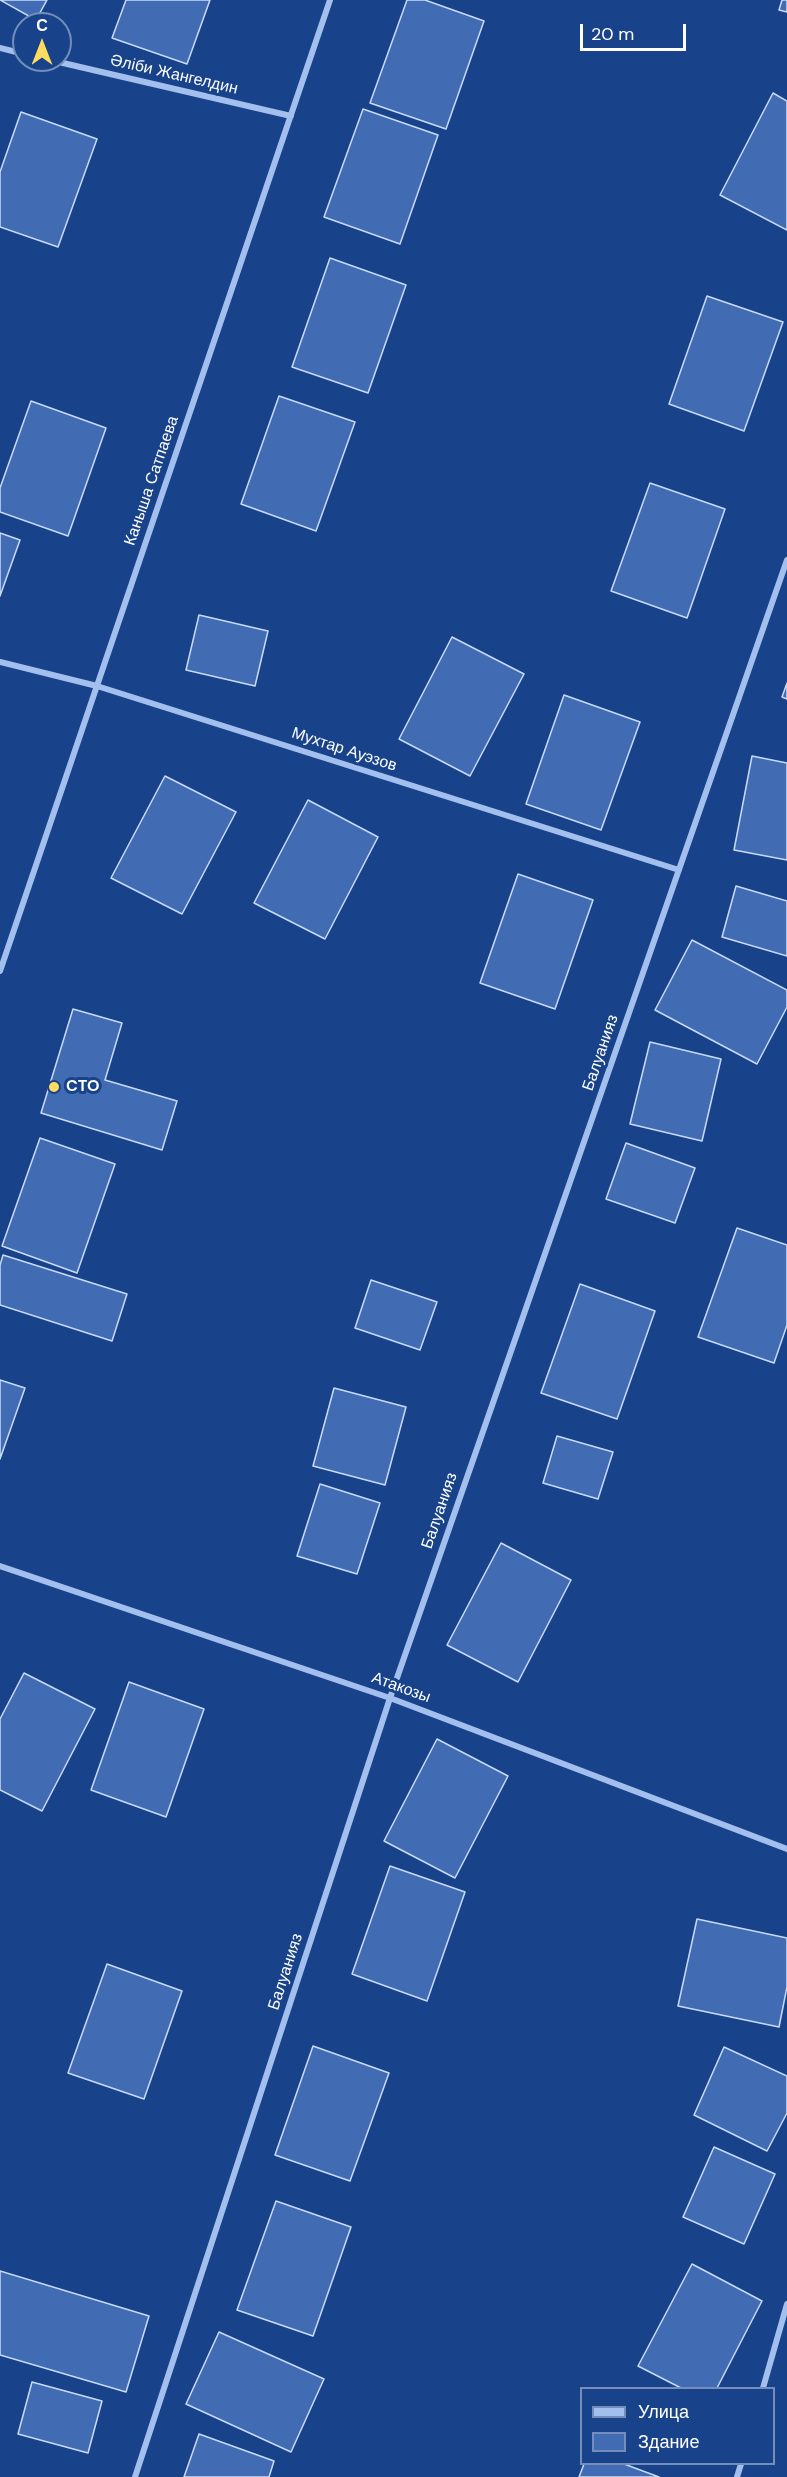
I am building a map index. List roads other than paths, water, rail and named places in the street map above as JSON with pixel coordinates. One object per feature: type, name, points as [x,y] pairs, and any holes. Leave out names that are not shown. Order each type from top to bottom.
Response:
[{"type":"street","name":"Каныша Сатпаева","points":[[0,971],[330,0]]},
{"type":"street","name":"Әліби Жангелдин","points":[[72,65],[291,116]]},
{"type":"street","name":"Балуанияз","points":[[135,2477],[390,1698],[787,560]]},
{"type":"street","name":"Мухтар Ауэзов","points":[[0,662],[97,686],[679,870]]},
{"type":"street","name":"Атакозы","points":[[0,1566],[390,1698],[787,1849]]},
{"type":"street","points":[[763,2387],[787,2304]]},
{"type":"place","name":"CTO","points":[[54,1087]]}]
